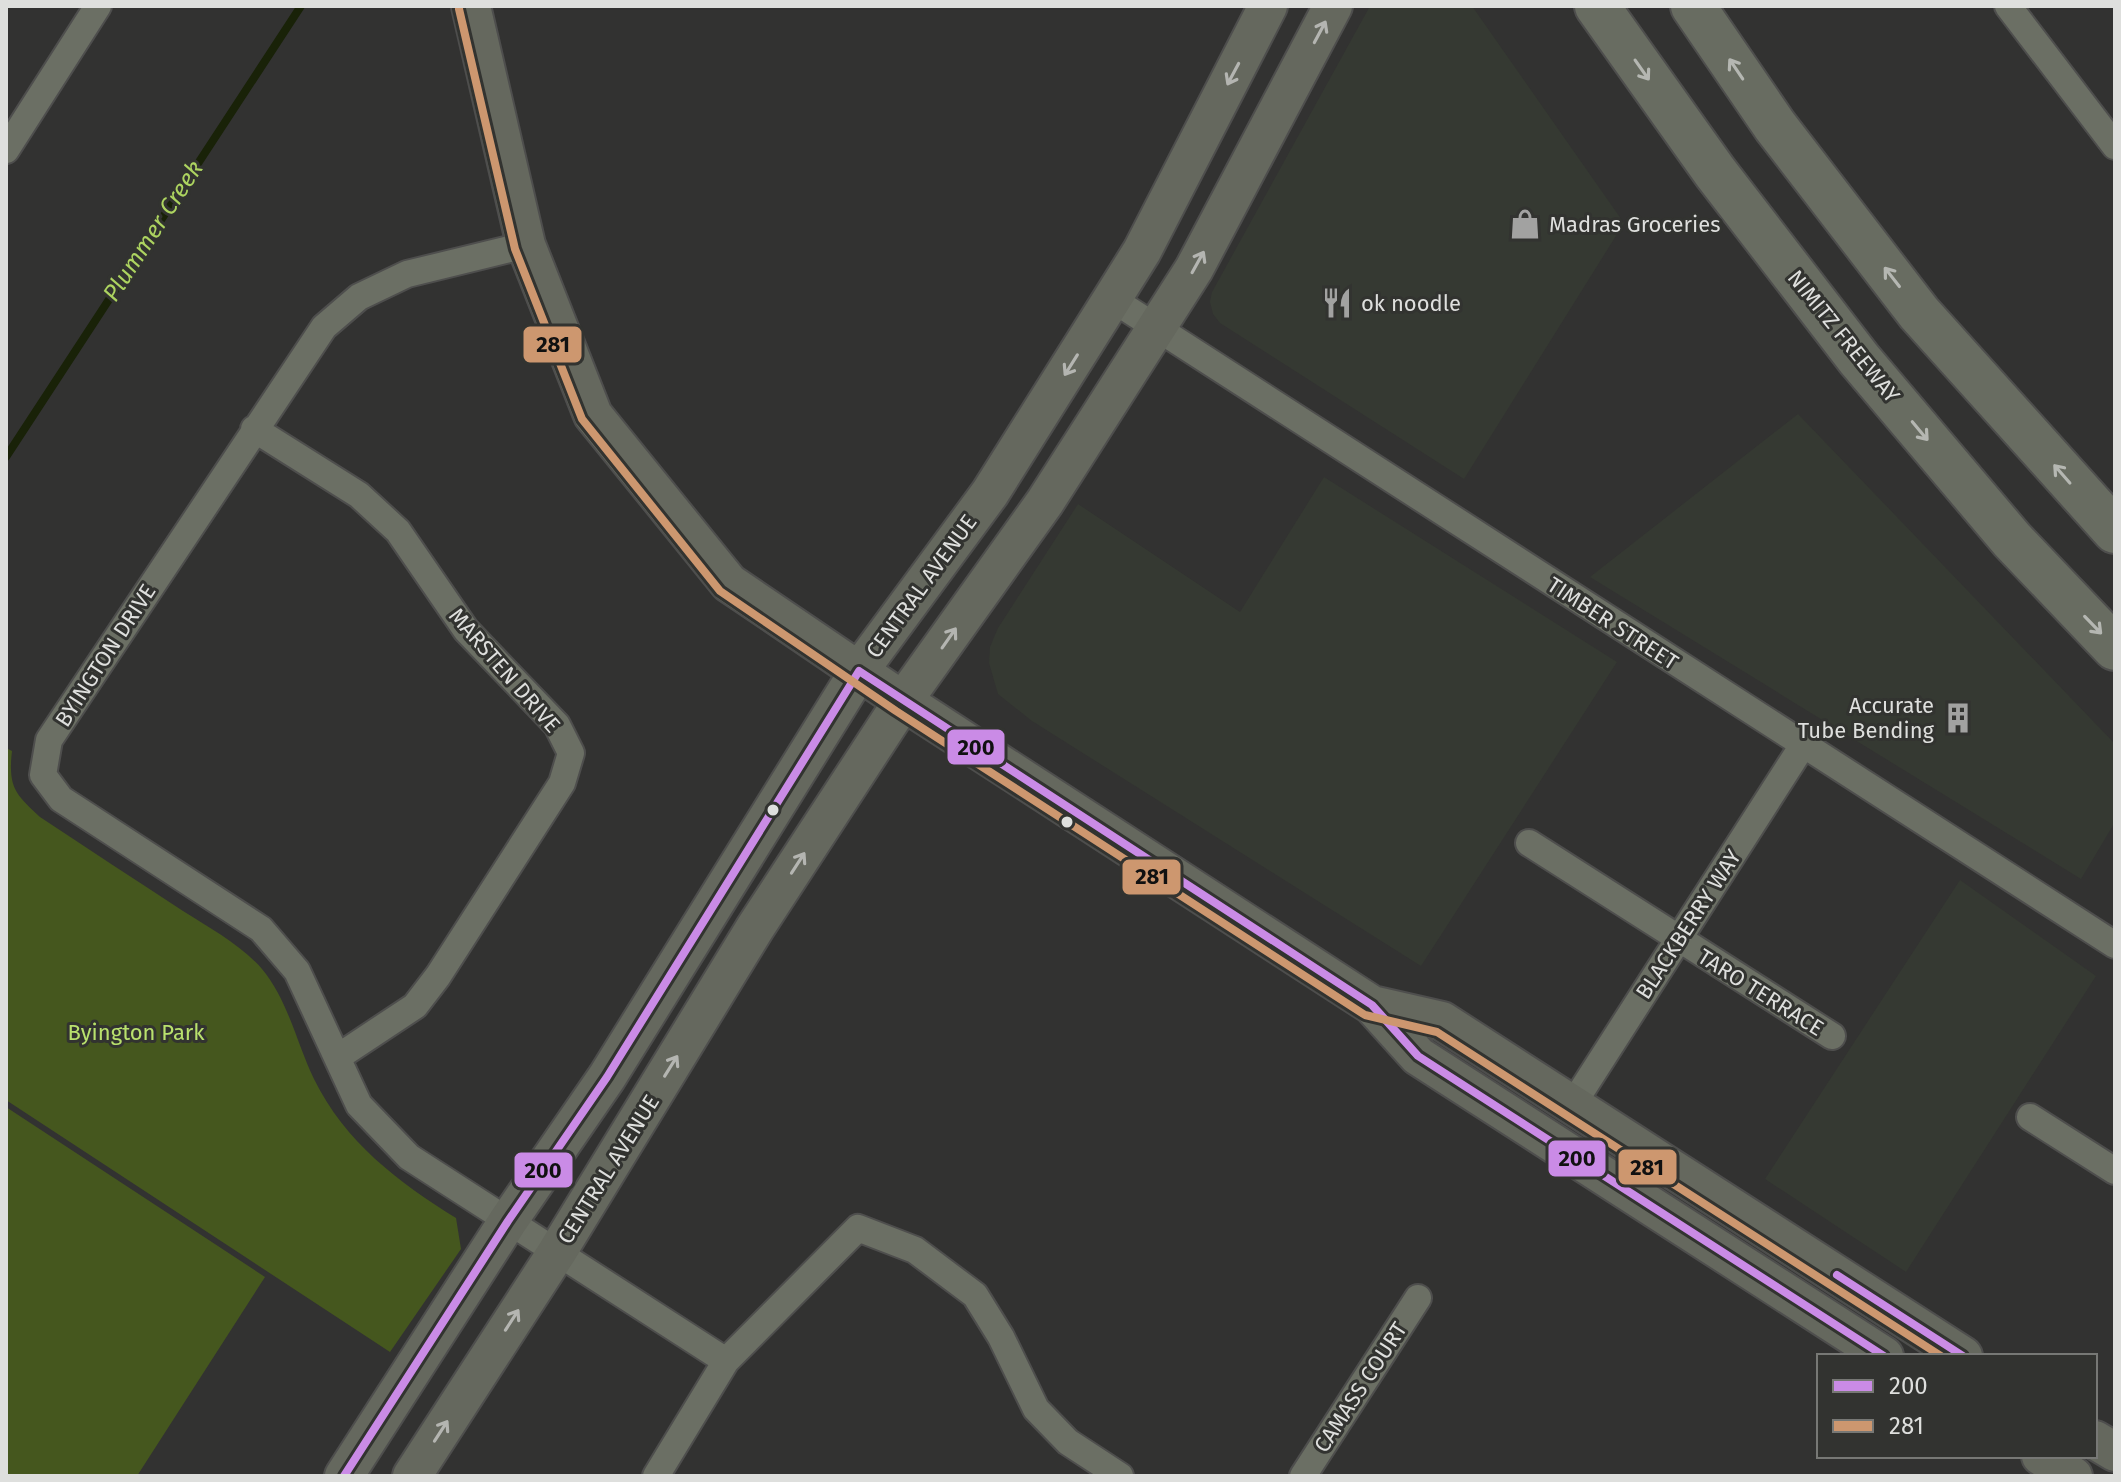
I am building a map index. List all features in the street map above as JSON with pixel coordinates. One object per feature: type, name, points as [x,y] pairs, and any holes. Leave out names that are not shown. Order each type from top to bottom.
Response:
[{"type":"highway","name":"NIMITZ FREEWAY","points":[[1597,6],[1715,172],[1859,359],[2012,540],[2115,648]]},
{"type":"highway","points":[[1693,6],[1775,126],[1919,313],[2115,531]]},
{"type":"main road","points":[[471,6],[526,245],[593,415],[729,583],[903,701],[1372,1005],[1418,1056],[1881,1354]]},
{"type":"main road","name":"CENTRAL AVENUE","points":[[344,1476],[508,1221],[607,1077],[859,671],[990,493],[1112,299],[1142,251],[1268,6]]},
{"type":"main road","name":"CENTRAL AVENUE","points":[[412,1476],[557,1252],[755,928],[903,701],[1045,502],[1194,269],[1333,6]]},
{"type":"main road","points":[[1372,1005],[1442,1021],[1960,1354]]},
{"type":"main road","points":[[2097,1441],[2115,1452]]},
{"type":"main road","points":[[2044,1458],[2073,1476]]},
{"type":"street","points":[[6,150],[16,112],[98,6]]},
{"type":"street","points":[[2008,6],[2115,146]]},
{"type":"street","name":"BYINGTON DRIVE","points":[[526,245],[407,274],[359,297],[324,327],[49,740],[43,775],[61,799],[261,929],[297,971],[359,1105],[409,1157],[726,1361]]},
{"type":"street","name":"TIMBER STREET","points":[[1112,299],[2115,945]]},
{"type":"street","name":"MARSTEN DRIVE","points":[[254,429],[359,495],[398,531],[466,630],[557,725],[571,753],[562,783],[438,976],[415,1006],[338,1057]]},
{"type":"street","name":"BLACKBERRY WAY","points":[[1573,1104],[1803,745]]},
{"type":"street","name":"TARO TERRACE","points":[[1529,843],[1832,1036]]},
{"type":"street","points":[[2030,1117],[2115,1171]]},
{"type":"street","points":[[656,1476],[726,1361],[858,1228],[915,1250],[975,1295],[1001,1337],[1036,1409],[1068,1442],[1120,1476]]},
{"type":"street","name":"CAMASS COURT","points":[[1303,1476],[1418,1298]]},
{"type":"shaded area","points":[[1370,6],[1472,6],[1624,223],[1464,479],[1220,323],[1213,314],[1210,302],[1212,292]]},
{"type":"shaded area","points":[[1798,414],[2115,744],[2115,822],[2081,879],[1590,577]]},
{"type":"shaded area","points":[[1324,477],[1617,662],[1421,966],[1032,721],[998,694],[989,663],[990,647],[998,628],[1078,504],[1240,612]]},
{"type":"shaded area","points":[[1960,880],[2096,976],[1906,1272],[1765,1179]]},
{"type":"green space","name":"Byington Park","points":[[6,748],[12,751],[11,773],[15,789],[40,817],[225,937],[262,969],[279,994],[314,1079],[341,1122],[394,1175],[456,1218],[461,1249],[390,1352],[6,1100]]},
{"type":"green space","points":[[6,1107],[265,1277],[137,1476],[6,1476]]},
{"type":"waterway","name":"Plummer Creek","points":[[6,457],[301,6]]},
{"type":"transit line","name":"281","points":[[459,9],[515,249],[582,419],[720,591],[896,711],[1365,1015],[1437,1032],[1938,1354]]},
{"type":"transit line","name":"200","points":[[344,1476],[508,1221],[607,1077],[859,671],[1372,1005],[1418,1056],[1881,1354]]},
{"type":"transit line","name":"200","points":[[1837,1275],[1960,1354]]},
{"type":"place","name":"Madras Groceries","points":[[1525,224]]},
{"type":"place","name":"ok noodle","points":[[1337,303]]},
{"type":"place","name":"Accurate Tube Bending","points":[[1958,718]]}]
